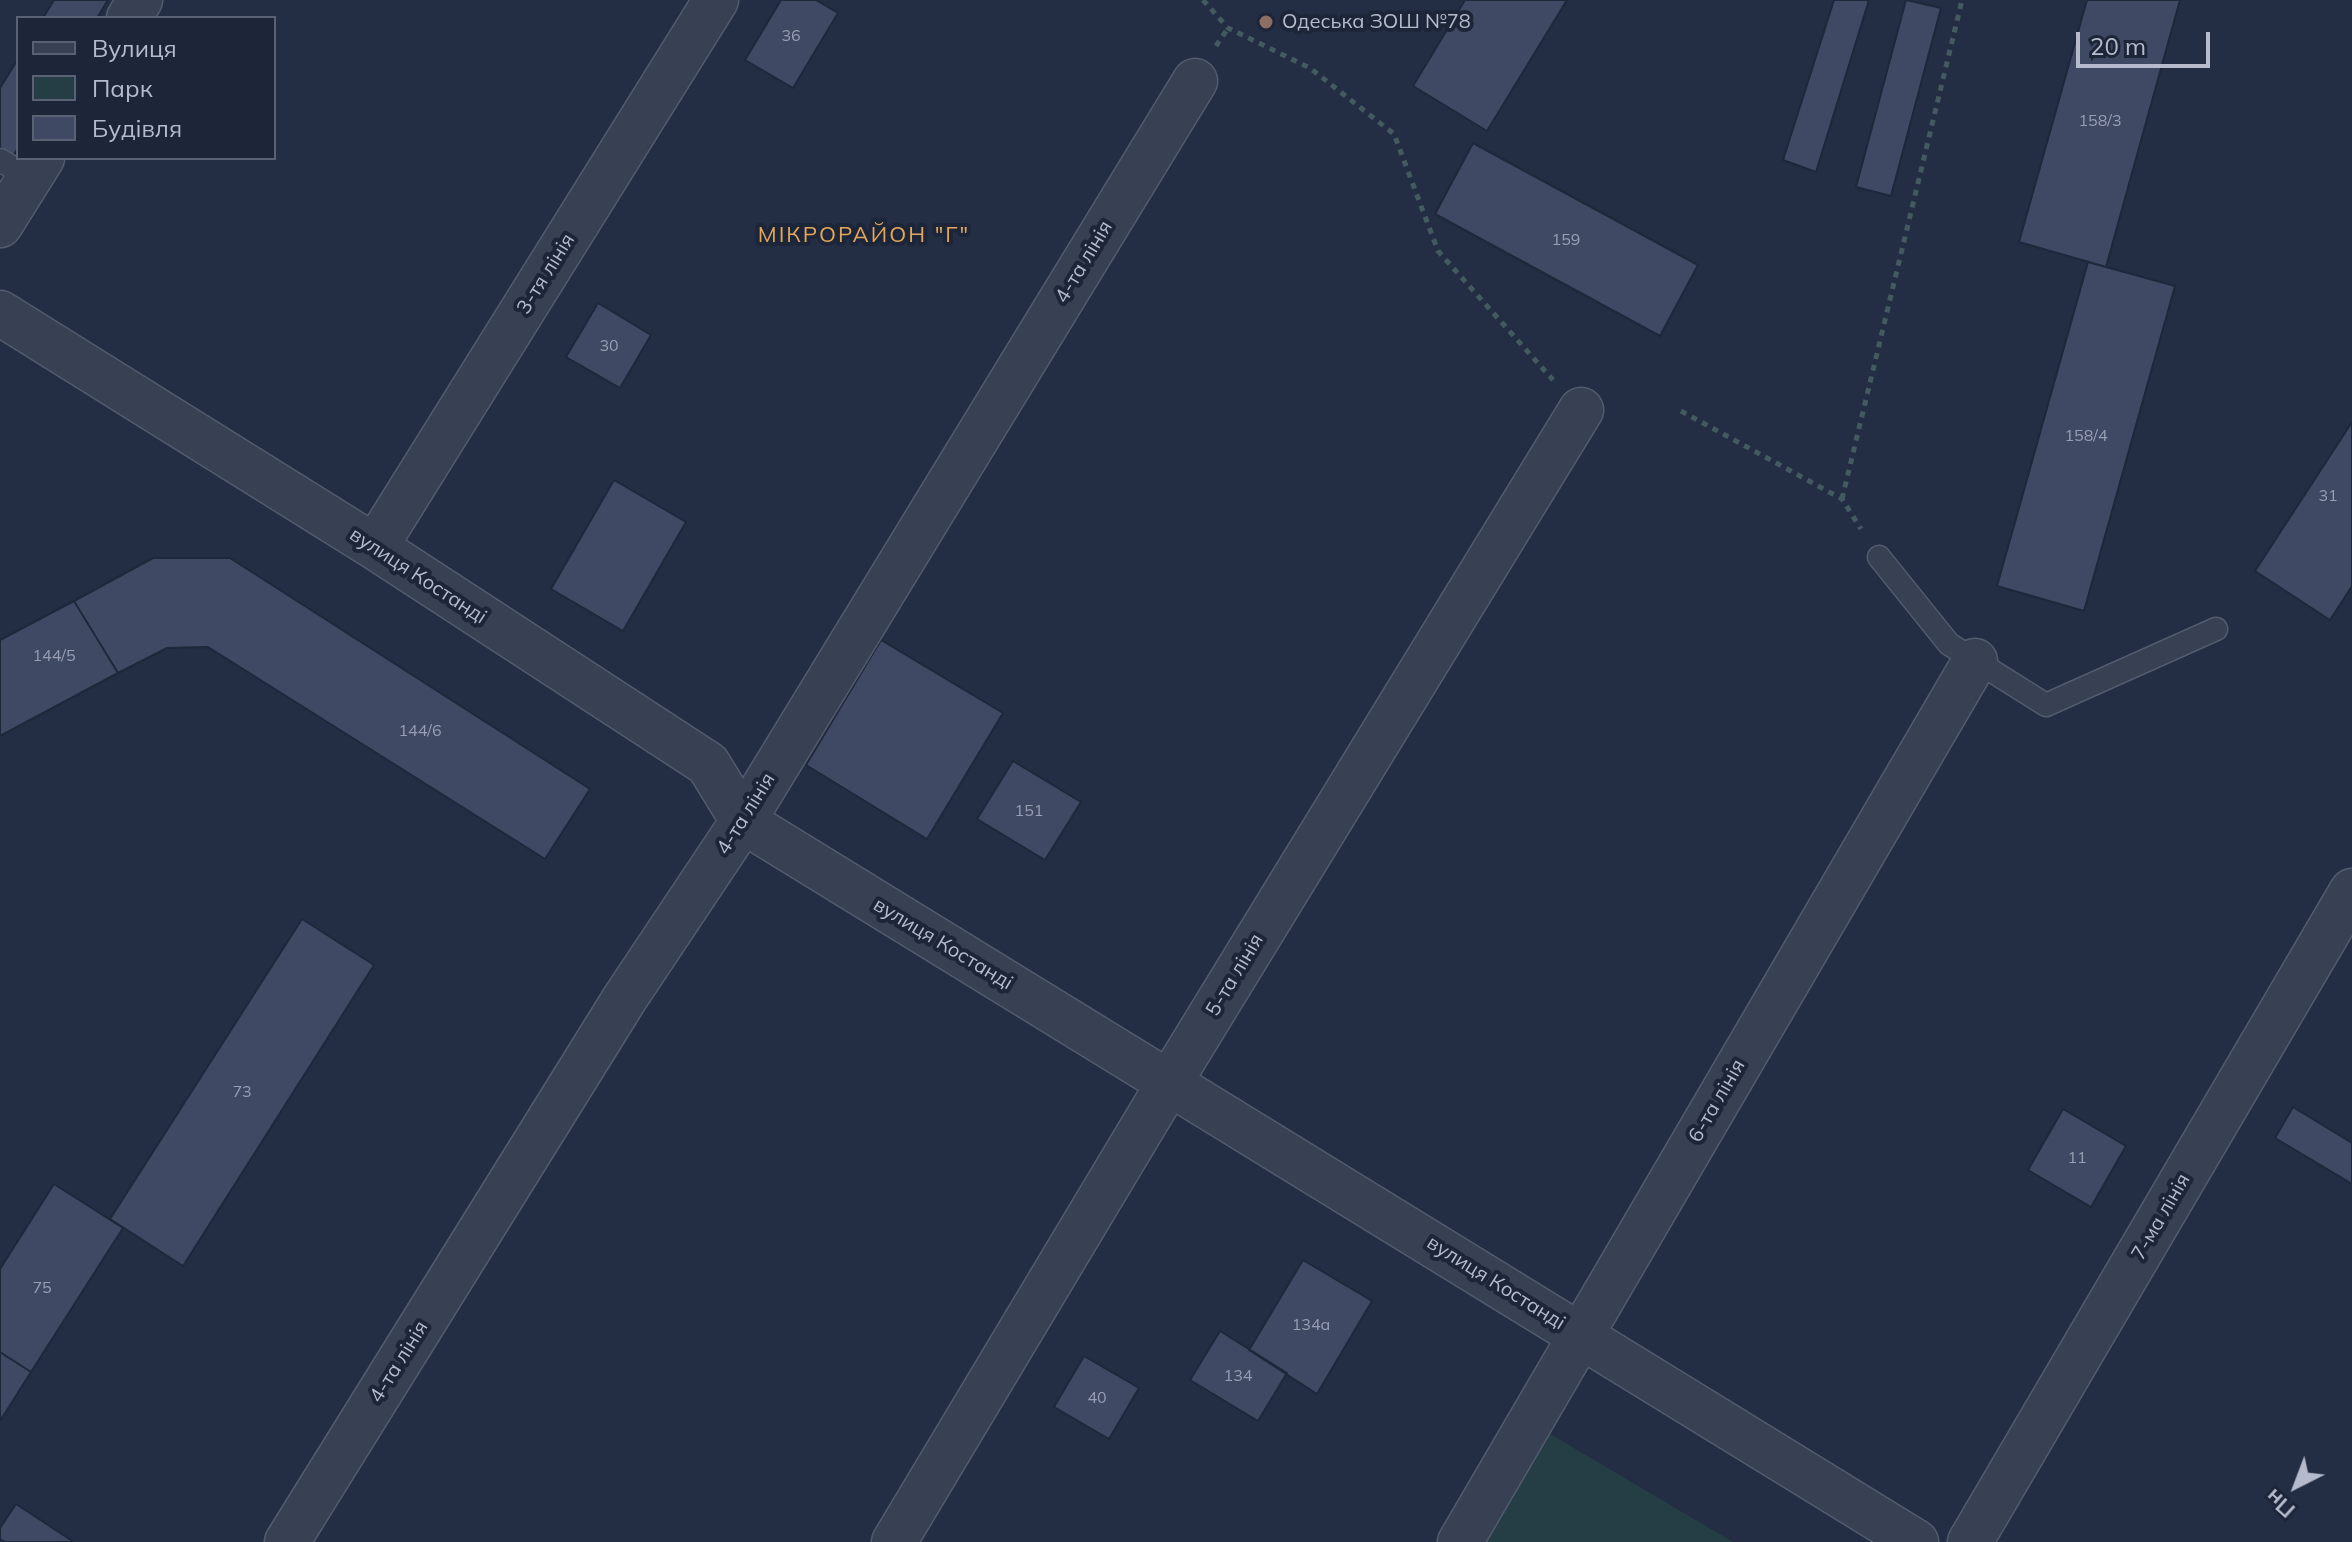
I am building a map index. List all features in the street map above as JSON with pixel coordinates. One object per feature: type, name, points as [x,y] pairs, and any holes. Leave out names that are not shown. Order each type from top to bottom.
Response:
[{"type":"street","name":"3-тя лінія","points":[[375,547],[716,0]]},
{"type":"street","name":"4-та лінія","points":[[287,1542],[625,998],[743,821],[1195,81]]},
{"type":"street","points":[[0,225],[24,165]]},
{"type":"street","name":"вулиця Костанді","points":[[0,313],[375,547],[708,764],[743,821],[1916,1542]]},
{"type":"street","name":"5-та лінія","points":[[894,1542],[1169,1083],[1581,410]]},
{"type":"street","name":"6-та лінія","points":[[1460,1542],[1975,661]]},
{"type":"street","name":"7-ма лінія","points":[[1970,1542],[2352,891]]},
{"type":"lane","points":[[1879,557],[1949,644],[2046,705],[2216,629]]},
{"type":"path","points":[[1203,0],[1228,28],[1310,68],[1394,134],[1438,251],[1581,410]]},
{"type":"path","points":[[1842,499],[1962,0]]},
{"type":"path","points":[[1681,411],[1842,499],[1879,557]]},
{"type":"green space","points":[[1547,1432],[1733,1542],[1483,1542]]},
{"type":"building","points":[[54,0],[108,0],[98,16],[44,16]]},
{"type":"building","points":[[781,0],[816,0],[838,13],[793,88],[745,60]]},
{"type":"building","points":[[1465,0],[1567,0],[1487,131],[1413,86]]},
{"type":"building","points":[[1834,0],[1869,0],[1816,172],[1783,160]]},
{"type":"building","points":[[1906,0],[1941,8],[1891,196],[1856,187]]},
{"type":"building","points":[[2087,0],[2180,0],[2106,267],[2019,242]]},
{"type":"building","points":[[16,62],[16,151],[13,156],[0,147],[0,88]]},
{"type":"building","points":[[1473,143],[1698,265],[1660,336],[1435,214]]},
{"type":"building","points":[[2088,262],[2175,286],[2084,611],[1997,586]]},
{"type":"building","points":[[598,303],[651,335],[620,388],[566,357]]},
{"type":"building","points":[[2352,422],[2352,586],[2330,620],[2255,571]]},
{"type":"building","points":[[614,480],[686,522],[623,631],[551,589]]},
{"type":"building","points":[[153,558],[230,558],[590,789],[545,859],[208,647],[167,648],[118,673],[74,601]]},
{"type":"building","points":[[74,601],[118,673],[0,736],[0,640]]},
{"type":"building","points":[[881,640],[1003,713],[927,839],[806,765]]},
{"type":"building","points":[[1013,761],[1081,802],[1045,860],[977,819]]},
{"type":"building","points":[[302,919],[374,965],[183,1266],[110,1219]]},
{"type":"building","points":[[2293,1107],[2352,1143],[2352,1184],[2275,1138]]},
{"type":"building","points":[[2063,1109],[2126,1146],[2091,1207],[2028,1170]]},
{"type":"building","points":[[54,1184],[123,1228],[31,1372],[0,1352],[0,1269]]},
{"type":"building","points":[[1303,1260],[1372,1301],[1317,1394],[1249,1350]]},
{"type":"building","points":[[1220,1331],[1287,1373],[1258,1421],[1190,1380]]},
{"type":"building","points":[[0,1352],[31,1372],[0,1421]]},
{"type":"building","points":[[1084,1356],[1139,1388],[1109,1439],[1054,1407]]},
{"type":"building","points":[[16,1504],[74,1542],[5,1542],[0,1539],[0,1528]]},
{"type":"place","name":"Одеська ЗОШ №78","points":[[1266,22]]},
{"type":"district","name":"МІКРОРАЙОН \"Г\"","points":[[864,235]]}]
